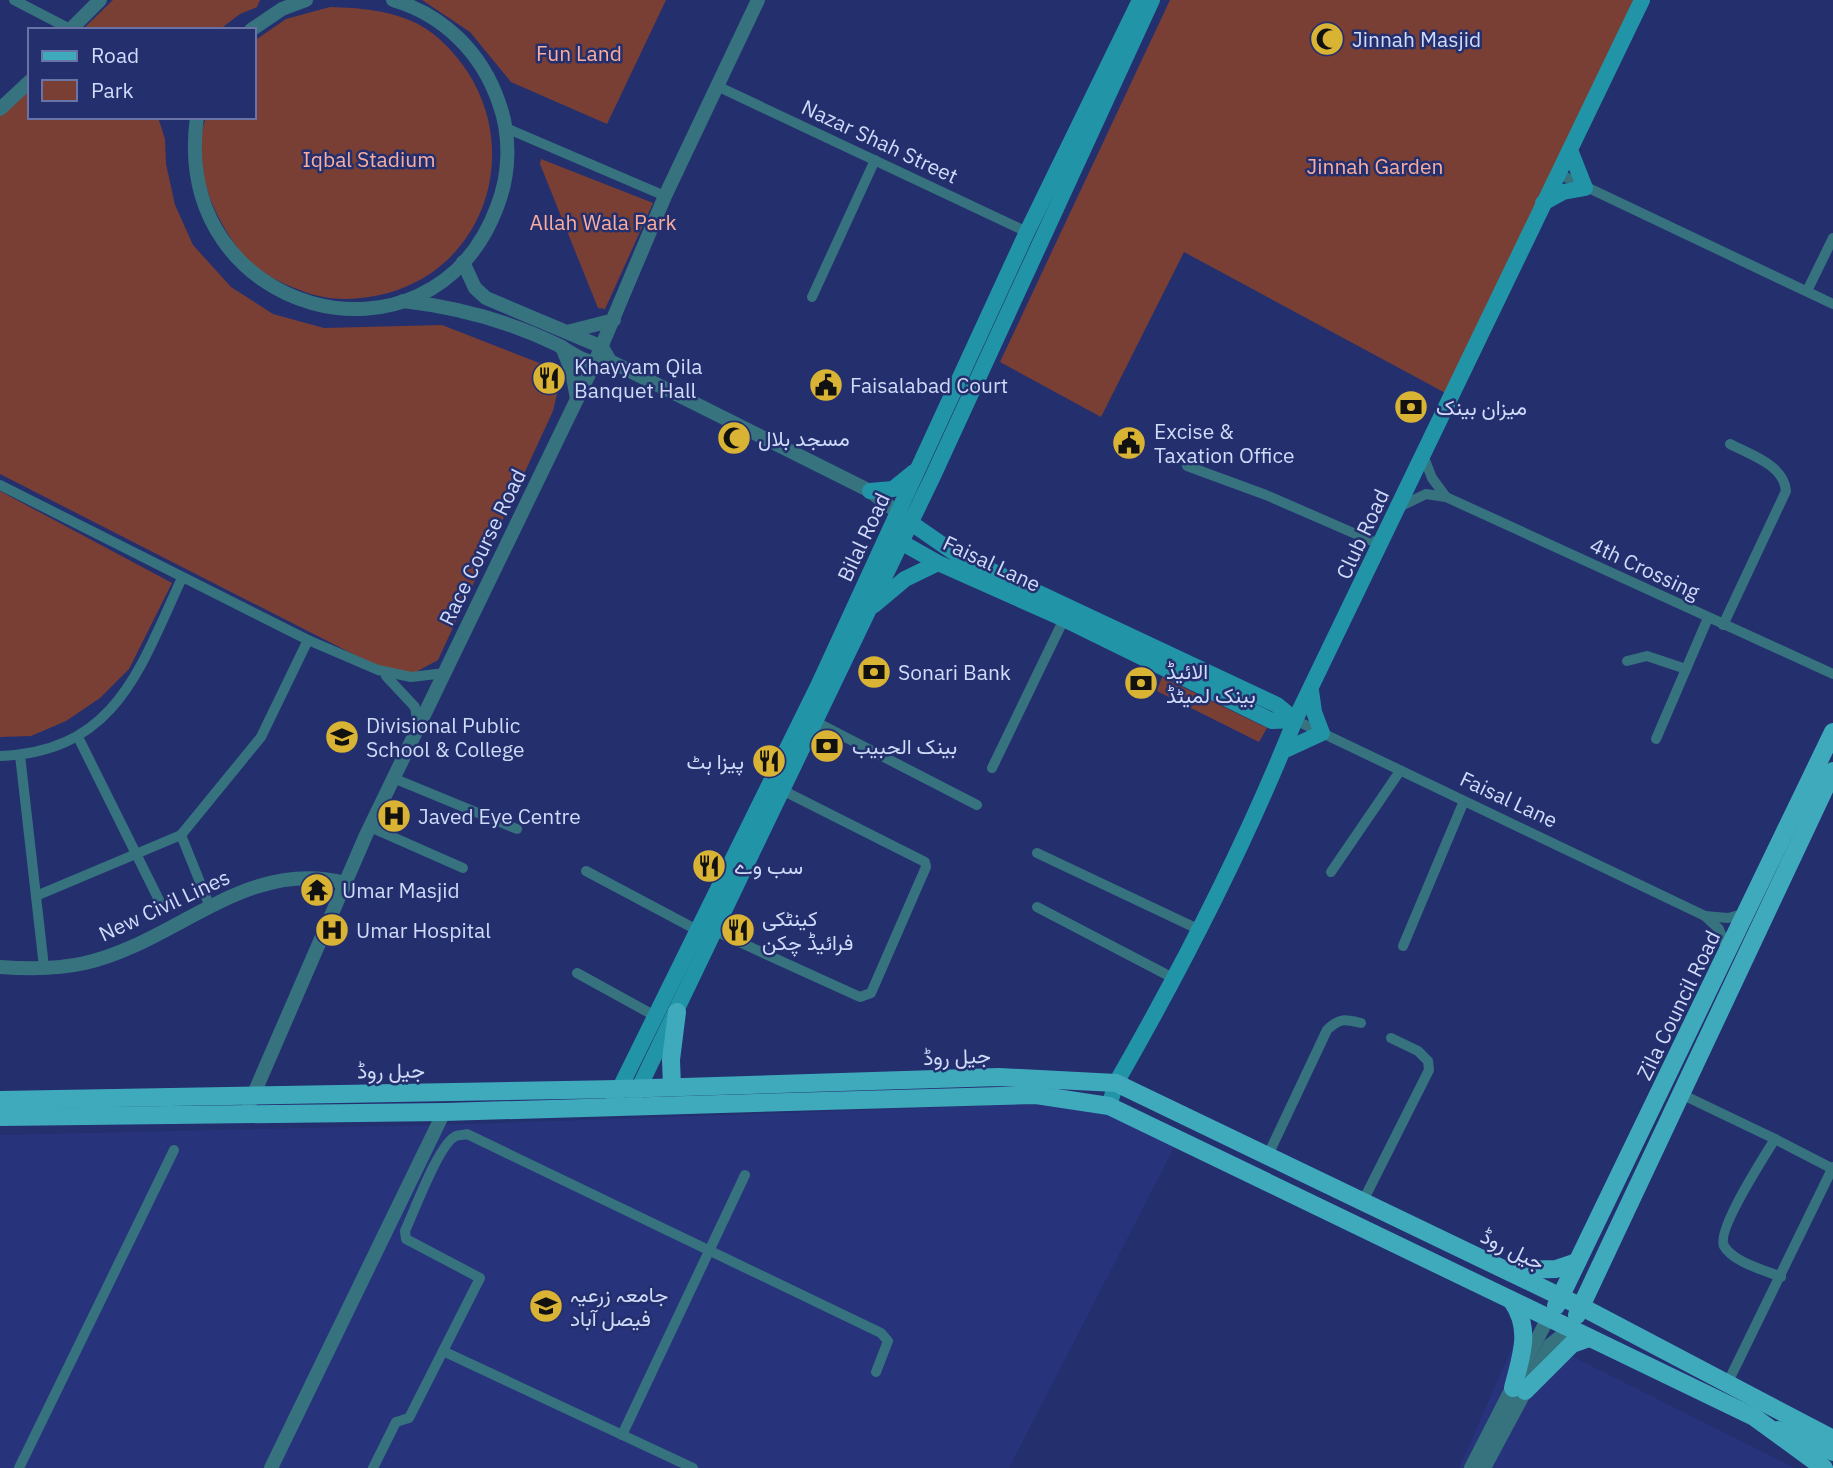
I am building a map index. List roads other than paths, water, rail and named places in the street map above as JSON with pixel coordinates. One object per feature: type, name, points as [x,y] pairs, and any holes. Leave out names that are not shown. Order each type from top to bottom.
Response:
[{"type":"main road","name":"Bilal Road","points":[[927,470],[1027,232],[1140,0]]},
{"type":"main road","name":"Bilal Road","points":[[615,1097],[927,470],[1152,0]]},
{"type":"main road","name":"Club Road","points":[[1109,1106],[1116,1083],[1200,930],[1295,720],[1642,0]]},
{"type":"main road","points":[[1544,202],[1563,192],[1585,188],[1570,150]]},
{"type":"main road","points":[[870,491],[893,489],[927,470]]},
{"type":"main road","points":[[925,535],[927,470]]},
{"type":"main road","name":"Faisal Lane","points":[[903,518],[956,554],[1278,705],[1295,720]]},
{"type":"main road","name":"Bilal Road","points":[[629,1105],[677,1012],[867,612],[893,538]]},
{"type":"main road","name":"Faisal Lane","points":[[893,538],[938,563],[1064,619],[1272,721],[1295,720]]},
{"type":"main road","points":[[867,612],[905,579],[938,563]]},
{"type":"main road","points":[[1283,751],[1322,733],[1314,712],[1311,688]]},
{"type":"main road","name":"Zila Council Road","points":[[1548,1318],[1728,955],[1833,732]]},
{"type":"main road","name":"Zila Council Road","points":[[1570,1329],[1833,771]]},
{"type":"main road","points":[[672,1087],[671,1060],[677,1012]]},
{"type":"main road","name":"جیل روڈ","points":[[0,1117],[444,1112],[615,1097],[639,1088],[999,1077],[1116,1083],[1582,1307],[1833,1438]]},
{"type":"main road","name":"جیل روڈ","points":[[0,1101],[252,1095],[615,1097],[629,1105],[1036,1095],[1109,1106],[1754,1417],[1824,1468]]},
{"type":"main road","points":[[1501,1269],[1547,1270],[1577,1262]]},
{"type":"main road","points":[[1512,1301],[1520,1313],[1526,1335],[1519,1389]]},
{"type":"main road","points":[[1519,1389],[1572,1344],[1589,1338]]},
{"type":"main road","points":[[1806,1422],[1833,1430]]},
{"type":"main road","points":[[1765,1426],[1807,1439],[1833,1452]]},
{"type":"street","points":[[14,0],[66,28]]},
{"type":"street","points":[[253,28],[281,5],[306,0]]},
{"type":"street","points":[[197,119],[194,141],[198,188],[216,232],[246,268],[275,289],[307,303],[354,309],[401,301],[425,290],[463,262],[487,230],[500,199],[507,166],[506,128],[488,75],[466,45],[437,20],[393,0]]},
{"type":"street","name":"Race Course Road","points":[[246,1113],[370,827],[602,347],[665,196],[758,0]]},
{"type":"street","points":[[72,28],[98,1]]},
{"type":"street","points":[[0,108],[28,83]]},
{"type":"street","name":"Nazar Shah Street","points":[[717,86],[1027,232]]},
{"type":"street","points":[[506,128],[665,196]]},
{"type":"street","points":[[812,297],[875,160]]},
{"type":"street","points":[[1557,173],[1833,304]]},
{"type":"street","points":[[1807,290],[1833,238]]},
{"type":"street","points":[[463,262],[480,293],[602,347],[610,361],[870,491],[903,518]]},
{"type":"street","points":[[401,301],[449,306],[562,347],[594,364],[610,361]]},
{"type":"street","points":[[567,332],[614,320]]},
{"type":"street","points":[[562,347],[572,372],[577,399]]},
{"type":"street","points":[[1723,625],[1786,491],[1783,478],[1775,469],[1730,444]]},
{"type":"street","points":[[1423,455],[1432,478],[1446,496]]},
{"type":"street","points":[[1187,466],[1266,495],[1381,545]]},
{"type":"street","points":[[0,485],[308,640],[378,670],[411,677],[444,673]]},
{"type":"street","points":[[1399,507],[1416,496],[1446,496]]},
{"type":"street","name":"4th Crossing","points":[[1446,496],[1831,676]]},
{"type":"street","points":[[0,756],[51,749],[78,737],[122,699],[182,578]]},
{"type":"street","points":[[1656,739],[1708,618]]},
{"type":"street","points":[[992,768],[1064,619]]},
{"type":"street","points":[[36,896],[181,835],[261,737],[308,640]]},
{"type":"street","points":[[1627,661],[1647,656],[1686,669]]},
{"type":"street","points":[[378,670],[406,694],[415,707],[418,725]]},
{"type":"street","name":"Faisal Lane","points":[[1295,720],[1705,915],[1728,918],[1748,913]]},
{"type":"street","points":[[814,721],[977,805]]},
{"type":"street","points":[[78,737],[161,904]]},
{"type":"street","points":[[20,755],[44,967]]},
{"type":"street","points":[[1331,872],[1400,771]]},
{"type":"street","points":[[393,778],[517,829]]},
{"type":"street","points":[[715,931],[860,997],[871,993],[926,867],[925,862],[782,790]]},
{"type":"street","points":[[1403,946],[1464,801]]},
{"type":"street","points":[[370,827],[463,868]]},
{"type":"street","points":[[181,835],[210,907]]},
{"type":"street","points":[[1037,853],[1200,930]]},
{"type":"street","points":[[586,871],[697,930]]},
{"type":"street","name":"New Civil Lines","points":[[0,968],[85,963],[117,952],[265,883],[305,876],[345,883]]},
{"type":"street","points":[[1037,907],[1175,979]]},
{"type":"street","name":"Faisal Lane","points":[[1705,915],[1724,938],[1728,955]]},
{"type":"street","points":[[577,973],[655,1016]]},
{"type":"street","points":[[1268,1155],[1327,1030],[1345,1019],[1361,1023]]},
{"type":"street","points":[[1363,1201],[1429,1070],[1428,1061],[1418,1051],[1391,1038]]},
{"type":"street","points":[[1681,1094],[1833,1168],[1728,1382]]},
{"type":"street","points":[[271,1468],[444,1112]]},
{"type":"street","points":[[373,1468],[396,1422],[409,1418],[480,1278],[406,1239],[405,1231],[437,1161],[454,1136],[467,1134],[881,1333],[888,1341],[876,1372]]},
{"type":"street","points":[[1775,1139],[1751,1178],[1722,1241],[1725,1248],[1736,1257],[1781,1277]]},
{"type":"street","points":[[19,1468],[174,1150]]},
{"type":"street","points":[[622,1435],[745,1175]]},
{"type":"street","points":[[1484,1468],[1548,1318]]},
{"type":"street","points":[[1471,1468],[1519,1389],[1550,1345],[1570,1329]]},
{"type":"street","points":[[443,1350],[693,1468]]},
{"type":"place","name":"Jinnah Masjid","points":[[1327,39]]},
{"type":"place","name":"Khayyam Qila Banquet Hall","points":[[549,378]]},
{"type":"place","name":"Faisalabad Court","points":[[826,385]]},
{"type":"place","name":"میزان بینک","points":[[1411,407]]},
{"type":"place","name":"مسجد بلال","points":[[734,438]]},
{"type":"place","name":"Excise & Taxation Office","points":[[1129,443]]},
{"type":"place","name":"Sonari Bank","points":[[874,672]]},
{"type":"place","name":"الائیڈ بینک لمیٹڈ","points":[[1141,683]]},
{"type":"place","name":"Divisional Public School & College","points":[[342,737]]},
{"type":"place","name":"بينک الحبيب","points":[[827,746]]},
{"type":"place","name":"پیزا ہٹ","points":[[769,761]]},
{"type":"place","name":"Javed Eye Centre","points":[[394,816]]},
{"type":"place","name":"سب وے","points":[[709,866]]},
{"type":"place","name":"Umar Masjid","points":[[317,890]]},
{"type":"place","name":"Umar Hospital","points":[[332,930]]},
{"type":"place","name":"کینٹکی فرائیڈ چکن","points":[[738,930]]},
{"type":"place","name":"جامعہ زرعیہ فیصل آباد","points":[[546,1306]]},
{"type":"park label","name":"Fun Land","points":[[579,53]]},
{"type":"park label","name":"Iqbal Stadium","points":[[369,159]]},
{"type":"park label","name":"Jinnah Garden","points":[[1375,166]]},
{"type":"park label","name":"Allah Wala Park","points":[[603,222]]}]
